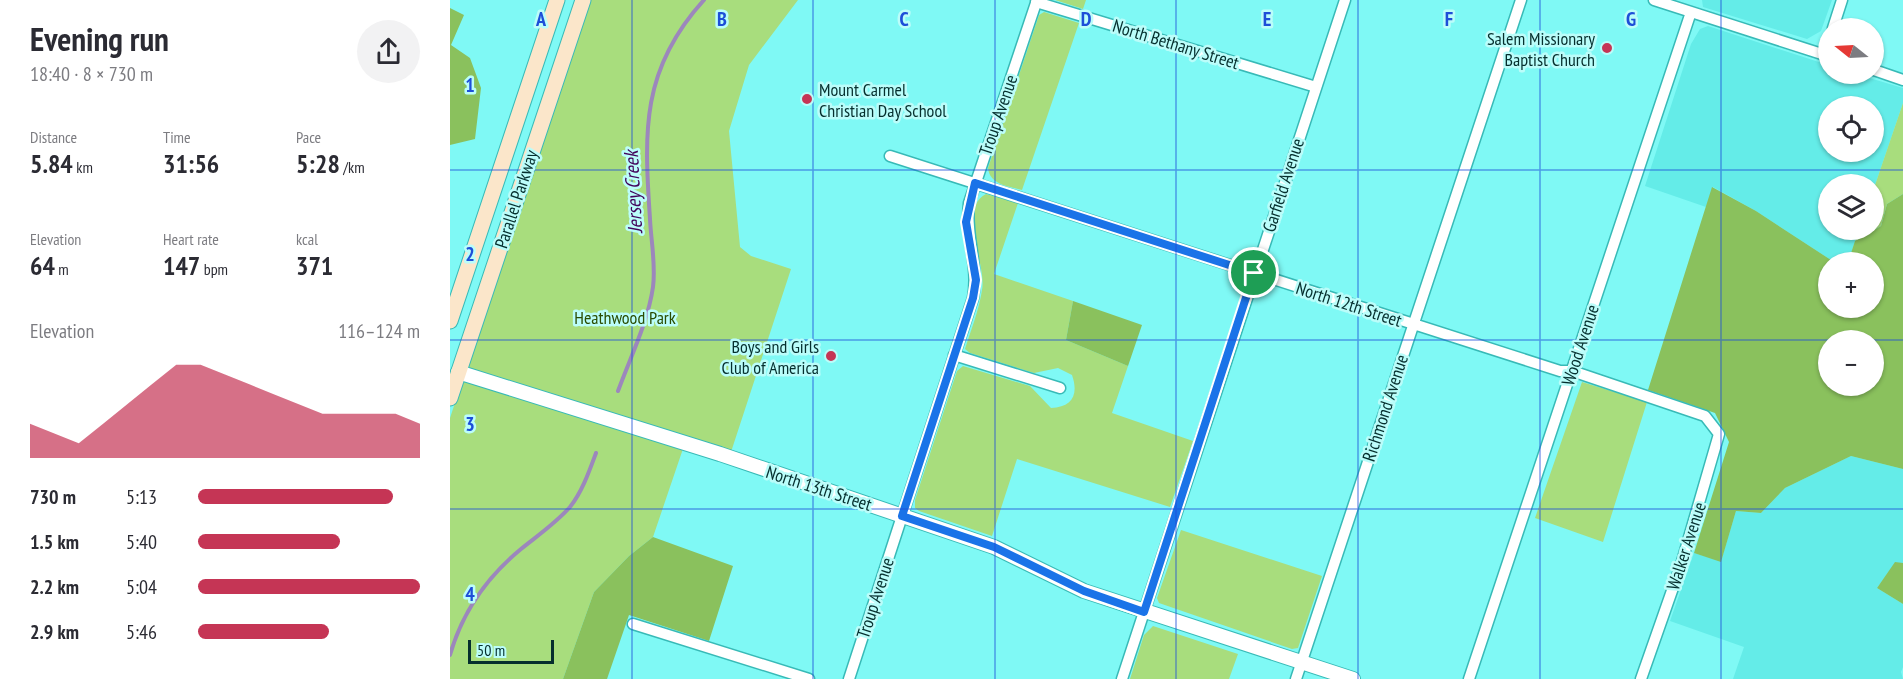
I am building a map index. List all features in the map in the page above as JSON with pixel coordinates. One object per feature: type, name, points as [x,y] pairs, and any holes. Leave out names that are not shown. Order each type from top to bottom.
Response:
[{"type":"main road","name":"Parallel Parkway","points":[[450,321],[557,0]]},
{"type":"main road","name":"Parallel Parkway","points":[[450,398],[454,371],[583,0]]},
{"type":"street","name":"Garfield Avenue","points":[[1122,679],[1345,0]]},
{"type":"street","name":"Richmond Avenue","points":[[1296,679],[1521,0]]},
{"type":"street","points":[[1654,0],[1818,52]]},
{"type":"street","points":[[1836,18],[1842,0]]},
{"type":"street","name":"North Bethany Street","points":[[1036,1],[1316,87]]},
{"type":"street","name":"Troup Avenue","points":[[849,679],[976,280],[966,222],[975,183],[1036,1]]},
{"type":"street","name":"Wood Avenue","points":[[1470,679],[1691,12]]},
{"type":"street","points":[[1884,73],[1903,80]]},
{"type":"street","name":"North 12th Street","points":[[890,156],[1560,371],[1572,370],[1705,416]]},
{"type":"street","points":[[954,355],[1060,388]]},
{"type":"street","name":"North 13th Street","points":[[454,371],[720,454],[994,547],[1084,591],[1353,679]]},
{"type":"street","name":"Walker Avenue","points":[[1641,679],[1681,566],[1719,434],[1705,416]]},
{"type":"street","points":[[633,624],[809,679]]},
{"type":"shaded area","points":[[1702,0],[1832,0],[1826,18],[1818,18],[1818,33],[1807,39],[1703,7]]},
{"type":"shaded area","points":[[1708,26],[1818,62],[1818,84],[1884,82],[1903,88],[1903,103],[1884,159],[1884,96],[1818,96],[1818,162],[1883,162],[1879,174],[1818,174],[1818,240],[1856,240],[1851,252],[1819,252],[1756,211],[1713,187],[1706,207],[1645,186],[1691,44],[1700,29]]},
{"type":"shaded area","points":[[1851,456],[1903,469],[1903,563],[1895,563],[1877,588],[1903,604],[1903,667],[1901,672],[1903,679],[1733,679],[1744,647],[1670,621],[1694,553],[1721,561],[1736,511],[1761,513],[1785,488]]},
{"type":"green space","name":"Heathwood Park","points":[[589,0],[798,0],[749,65],[729,131],[740,247],[751,256],[791,269],[731,452],[687,437],[653,537],[629,556],[594,592],[563,679],[450,679],[450,418]]},
{"type":"green space","points":[[1055,0],[1086,0],[1083,9]]},
{"type":"green space","points":[[450,8],[464,15],[451,45],[470,58],[481,88],[475,139],[450,145]]},
{"type":"green space","points":[[1044,12],[1079,23],[1022,190],[996,181],[989,174],[988,168],[1039,15]]},
{"type":"green space","points":[[1903,103],[1903,194],[1887,204],[1884,215],[1884,174],[1879,174]]},
{"type":"green space","points":[[1712,187],[1756,211],[1819,252],[1818,318],[1884,318],[1884,252],[1851,252],[1857,240],[1884,240],[1884,215],[1887,204],[1903,194],[1903,469],[1851,456],[1785,488],[1761,513],[1736,511],[1721,562],[1694,553],[1729,442],[1715,413],[1648,390]]},
{"type":"green space","points":[[986,194],[1018,203],[994,274],[1073,301],[1066,340],[1128,366],[1112,413],[1193,441],[1170,507],[1017,459],[992,536],[915,508],[915,500],[957,371],[963,366],[1030,386],[1051,408],[1069,402],[1074,394],[1072,375],[1058,368],[1034,373],[970,353],[965,349],[982,290],[981,266],[973,224],[974,211],[978,201]]},
{"type":"green space","points":[[1073,301],[1142,325],[1128,366],[1066,340]]},
{"type":"green space","points":[[1582,382],[1647,402],[1603,542],[1535,518]]},
{"type":"green space","points":[[1181,530],[1322,576],[1298,648],[1292,649],[1159,603],[1157,598]]},
{"type":"green space","points":[[653,537],[733,566],[709,641],[629,615],[607,679],[563,679],[594,592],[629,556]]},
{"type":"green space","points":[[1895,562],[1903,563],[1903,604],[1877,588]]},
{"type":"green space","points":[[1153,626],[1238,654],[1229,679],[1130,679],[1144,635]]},
{"type":"waterway","name":"Jersey Creek","points":[[618,391],[643,327],[654,279],[647,157],[651,102],[668,51],[683,26],[704,0]]},
{"type":"waterway","name":"Jersey Creek","points":[[450,655],[461,625],[477,597],[497,571],[570,507],[582,488],[596,453]]},
{"type":"place","name":"Salem Missionary Baptist Church","points":[[1607,48]]},
{"type":"place","name":"Mount Carmel Christian Day School","points":[[807,99]]},
{"type":"place","name":"Boys and Girls Club of America","points":[[831,356]]},
{"type":"route","points":[[975,183],[1254,273],[1144,612],[1084,591],[1058,576],[994,547],[902,516],[973,298],[976,280],[966,222],[975,183]]}]
